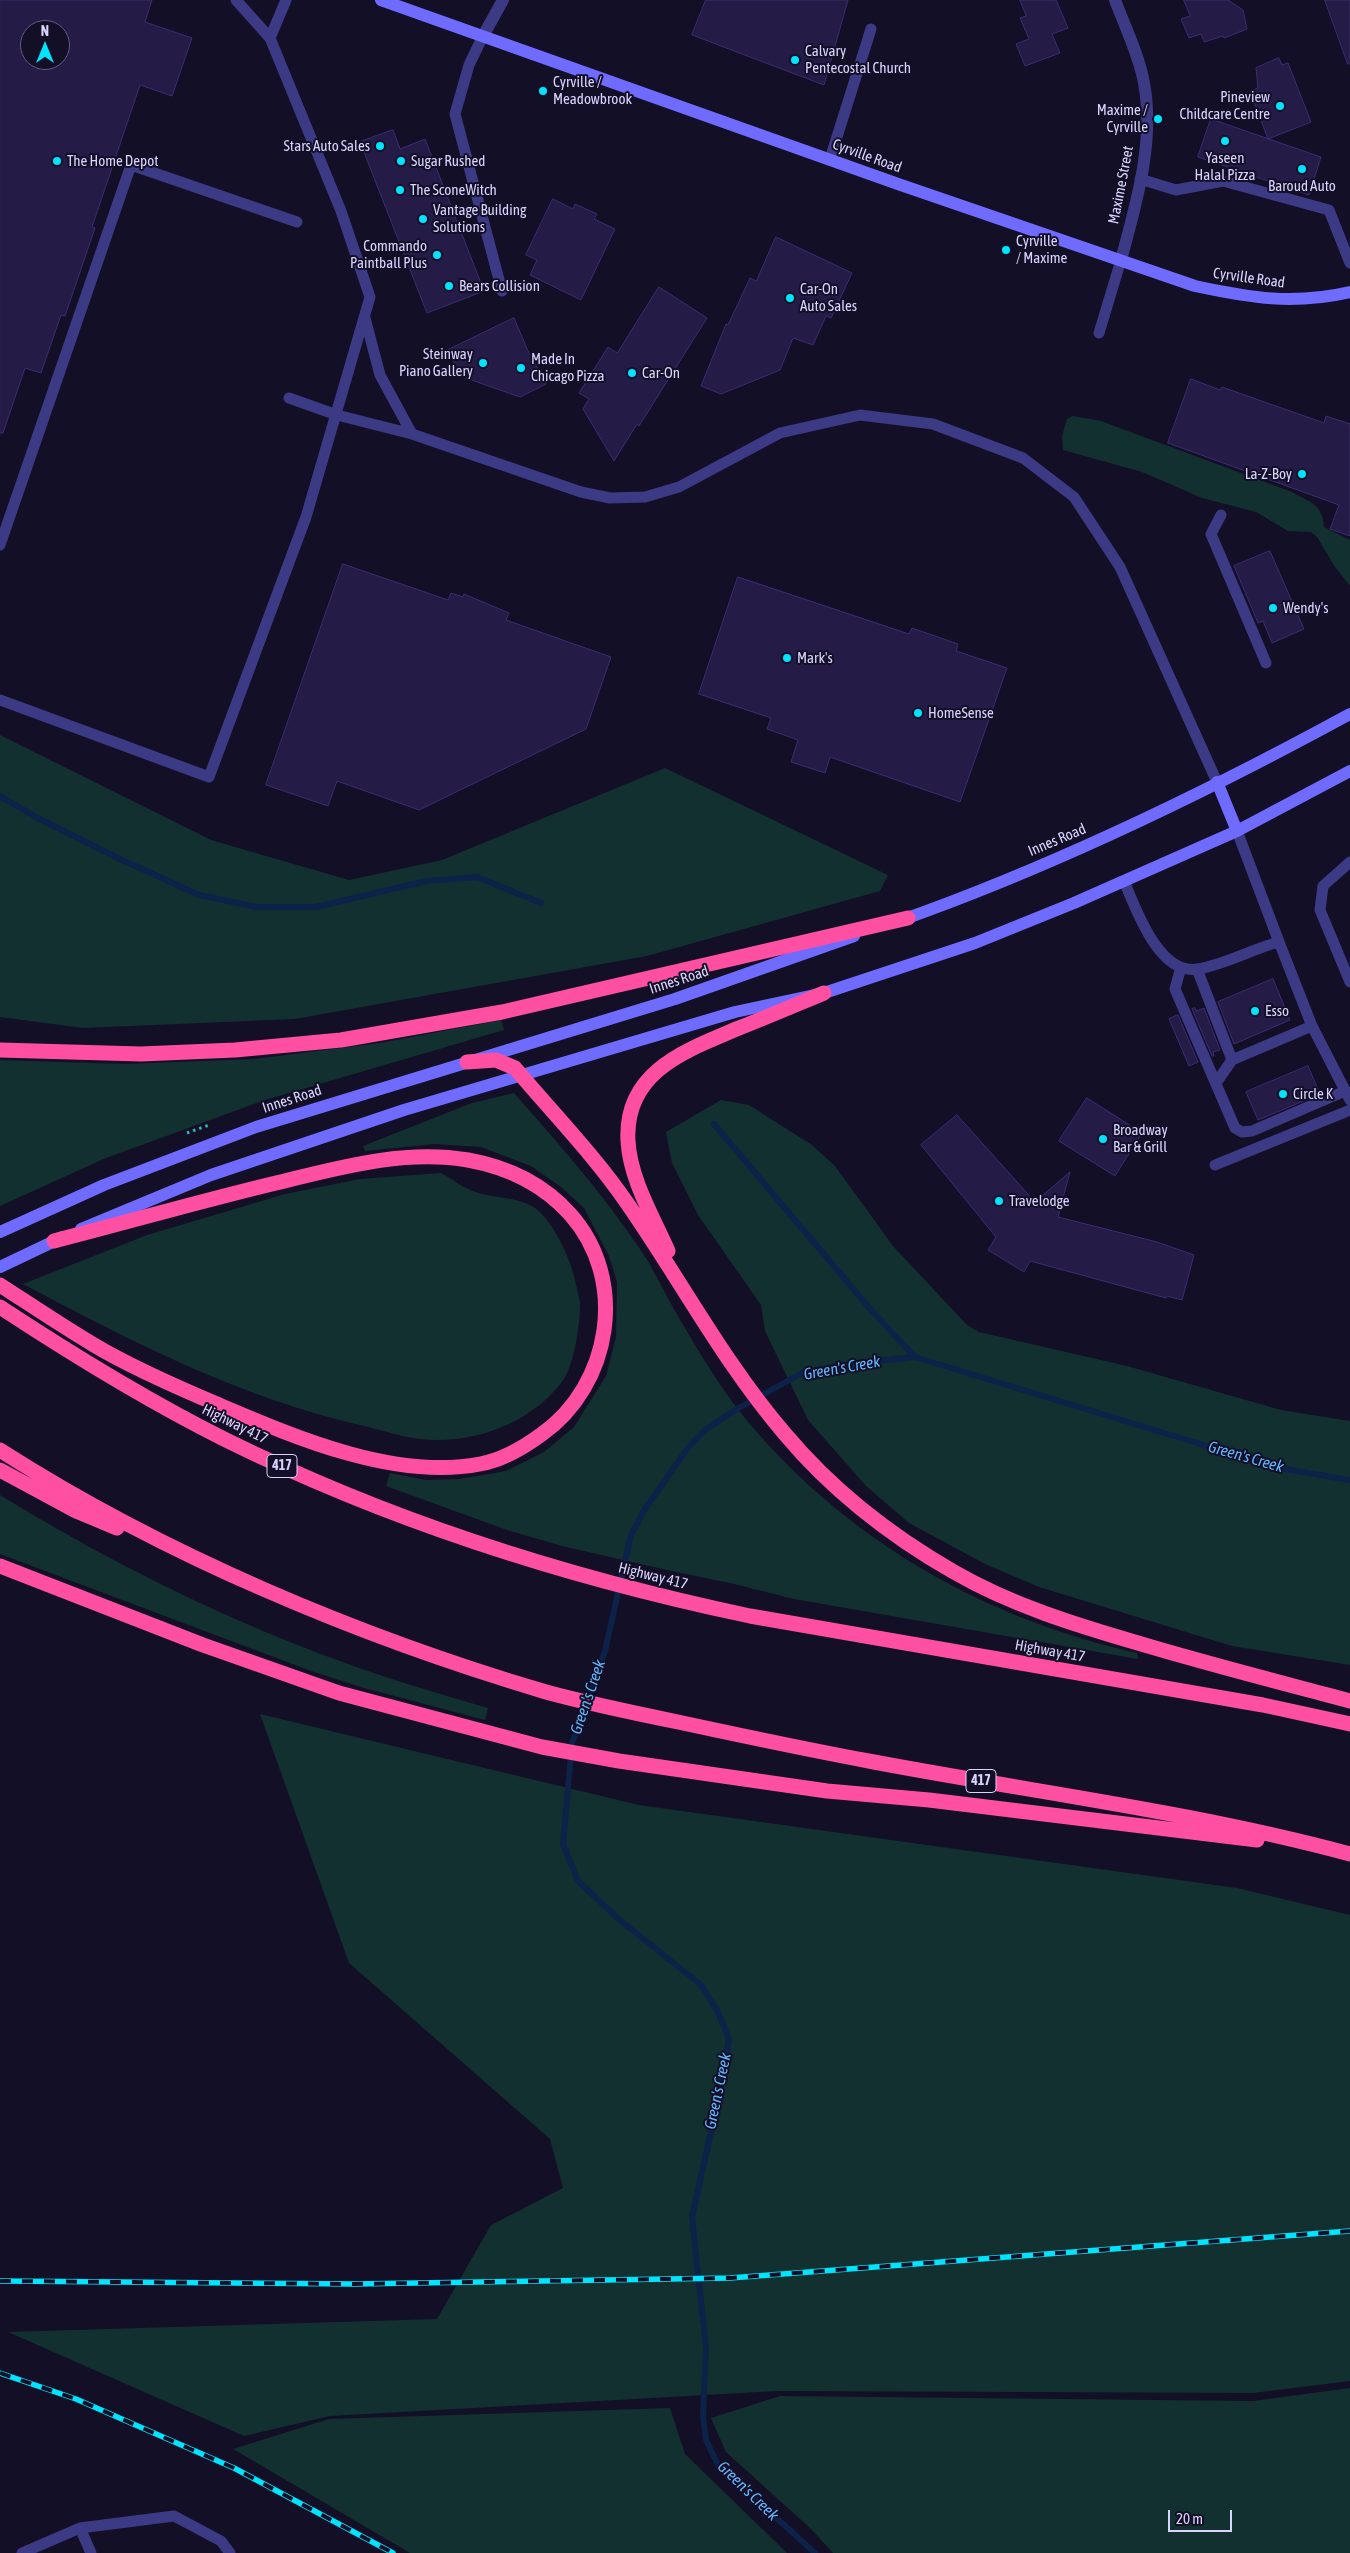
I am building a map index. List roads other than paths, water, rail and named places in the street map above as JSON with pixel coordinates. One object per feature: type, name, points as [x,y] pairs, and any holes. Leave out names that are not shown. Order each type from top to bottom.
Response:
[{"type":"highway","points":[[0,1050],[141,1054],[235,1050],[341,1040],[512,1010],[908,918]]},
{"type":"highway","points":[[690,1298],[647,1203],[630,1154],[629,1128],[635,1100],[650,1076],[673,1058],[693,1047],[824,993]]},
{"type":"highway","points":[[468,1062],[496,1060],[514,1068],[625,1200],[731,1362],[785,1434],[819,1471],[879,1523],[927,1556],[982,1586],[1042,1612],[1113,1636],[1350,1701]]},
{"type":"highway","points":[[0,1285],[96,1346],[191,1393],[312,1441],[374,1458],[419,1466],[443,1467],[480,1464],[512,1453],[540,1435],[568,1412],[579,1399],[595,1369],[604,1337],[606,1305],[597,1261],[589,1242],[571,1216],[548,1194],[520,1176],[467,1160],[410,1157],[342,1167],[250,1189],[54,1241]]},
{"type":"highway","name":"Highway 417","points":[[0,1307],[63,1348],[159,1404],[227,1440],[295,1472],[382,1509],[586,1577],[665,1598],[808,1627],[1255,1704],[1350,1724]]},
{"type":"highway","name":"417","points":[[0,1450],[84,1500],[288,1600],[355,1626],[549,1693],[624,1711],[874,1762],[1211,1820],[1344,1853]]},
{"type":"highway","points":[[0,1470],[74,1510],[153,1544],[235,1575]]},
{"type":"highway","points":[[0,1566],[238,1658],[339,1693],[542,1747],[619,1761],[827,1791],[1006,1809],[1344,1853]]},
{"type":"main road","name":"Cyrville Road","points":[[381,0],[1195,286],[1243,297],[1292,301],[1350,292]]},
{"type":"main road","name":"Innes Road","points":[[0,1232],[24,1219],[228,1137],[675,999],[908,918],[974,893],[1105,837],[1350,714]]},
{"type":"main road","points":[[0,1267],[134,1206],[211,1175],[333,1133],[520,1075],[736,1012],[824,993],[975,943],[1238,831],[1350,771]]},
{"type":"main road","points":[[1217,782],[1238,831]]},
{"type":"street","points":[[484,36],[504,0]]},
{"type":"street","name":"Maxime Street","points":[[1115,0],[1144,83],[1147,130],[1135,212],[1121,260]]},
{"type":"lane","points":[[0,700],[210,777],[306,517],[370,297],[341,211],[270,38],[236,0]]},
{"type":"lane","points":[[270,38],[286,0]]},
{"type":"lane","points":[[830,159],[871,29]]},
{"type":"lane","points":[[484,36],[470,65],[455,114],[502,291]]},
{"type":"lane","points":[[0,545],[131,165],[297,222]]},
{"type":"lane","points":[[1140,180],[1176,190],[1224,181],[1329,210],[1350,263]]},
{"type":"lane","points":[[1099,333],[1121,260]]},
{"type":"lane","points":[[365,317],[380,375],[412,434]]},
{"type":"lane","points":[[289,398],[337,415],[412,434],[581,492],[610,498],[634,499],[679,487],[780,434],[860,415],[933,424],[1023,458],[1074,497],[1120,567],[1217,782]]},
{"type":"lane","points":[[1222,515],[1211,534],[1266,663]]},
{"type":"lane","points":[[1181,967],[1175,989],[1235,1128],[1242,1132],[1252,1131],[1348,1095],[1312,1026],[1238,831]]},
{"type":"lane","points":[[1350,862],[1323,886],[1320,910],[1350,982]]},
{"type":"lane","points":[[1124,881],[1137,913],[1157,949],[1181,967],[1197,969],[1279,942]]},
{"type":"lane","points":[[1197,969],[1232,1060]]},
{"type":"lane","points":[[1216,1083],[1232,1060],[1312,1026]]},
{"type":"lane","points":[[1216,1165],[1350,1110]]},
{"type":"lane","points":[[22,2553],[80,2528],[174,2516],[222,2541],[230,2553]]},
{"type":"lane","points":[[80,2528],[91,2553]]},
{"type":"waterway","points":[[0,796],[34,816],[120,859],[199,895],[257,907],[316,907],[426,881],[477,877],[541,903]]},
{"type":"waterway","points":[[714,1124],[871,1310],[915,1357]]},
{"type":"waterway","name":"Green's Creek","points":[[815,2553],[718,2465],[706,2440],[703,2416],[706,2348],[692,2217],[718,2101],[729,2039],[718,2012],[701,1985],[621,1921],[578,1881],[563,1844],[572,1743],[605,1651],[631,1535],[645,1509],[687,1449],[705,1430],[737,1409],[802,1373],[848,1364],[915,1357],[1279,1468],[1350,1480]]},
{"type":"railway","points":[[0,2281],[354,2284],[730,2278],[1350,2231]]},
{"type":"railway","points":[[0,2373],[76,2399],[234,2468],[393,2553]]},
{"type":"place","name":"Calvary Pentecostal Church","points":[[795,60]]},
{"type":"place","name":"Cyrville / Meadowbrook","points":[[543,91]]},
{"type":"place","name":"Pineview Childcare Centre","points":[[1280,106]]},
{"type":"place","name":"Maxime / Cyrville","points":[[1158,119]]},
{"type":"place","name":"Yaseen Halal Pizza","points":[[1225,141]]},
{"type":"place","name":"Stars Auto Sales","points":[[380,146]]},
{"type":"place","name":"The Home Depot","points":[[57,161]]},
{"type":"place","name":"Sugar Rushed","points":[[401,161]]},
{"type":"place","name":"Baroud Auto","points":[[1302,169]]},
{"type":"place","name":"The SconeWitch","points":[[400,190]]},
{"type":"place","name":"Vantage Building Solutions","points":[[423,219]]},
{"type":"place","name":"Cyrville / Maxime","points":[[1006,250]]},
{"type":"place","name":"Commando Paintball Plus","points":[[437,255]]},
{"type":"place","name":"Bears Collision","points":[[449,286]]},
{"type":"place","name":"Car-On Auto Sales","points":[[790,298]]},
{"type":"place","name":"Steinway Piano Gallery","points":[[483,363]]},
{"type":"place","name":"Made In Chicago Pizza","points":[[521,368]]},
{"type":"place","name":"Car-On","points":[[632,373]]},
{"type":"place","name":"La-Z-Boy","points":[[1302,474]]},
{"type":"place","name":"Wendy's","points":[[1273,608]]},
{"type":"place","name":"Mark's","points":[[787,658]]},
{"type":"place","name":"HomeSense","points":[[918,713]]},
{"type":"place","name":"Esso","points":[[1255,1011]]},
{"type":"place","name":"Circle K","points":[[1283,1094]]},
{"type":"place","name":"Broadway Bar & Grill","points":[[1103,1139]]},
{"type":"place","name":"Travelodge","points":[[999,1201]]}]
